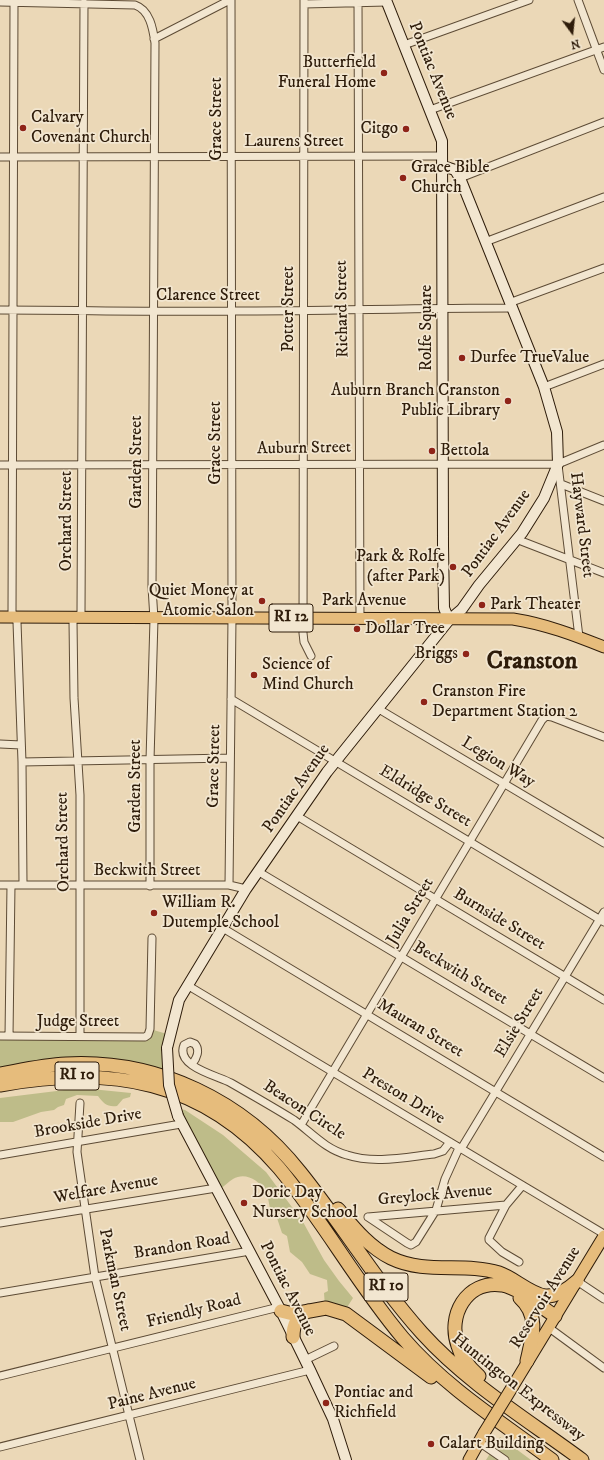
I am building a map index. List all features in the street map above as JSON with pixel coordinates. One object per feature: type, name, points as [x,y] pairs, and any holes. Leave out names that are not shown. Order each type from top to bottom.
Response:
[{"type":"highway","name":"Huntington Expressway","points":[[0,1072],[66,1064],[121,1066],[154,1073],[186,1084],[216,1098],[244,1117],[270,1139],[303,1176],[421,1332],[452,1363],[582,1460]]},
{"type":"highway","name":"RI 10","points":[[0,1085],[60,1076],[121,1078],[174,1093],[204,1106],[223,1118],[257,1146],[280,1169],[390,1322],[408,1344],[440,1376],[534,1446],[550,1460]]},
{"type":"highway","points":[[270,1139],[303,1168],[362,1237],[384,1254],[398,1261],[424,1267],[483,1270],[498,1273],[516,1280],[551,1304],[553,1319]]},
{"type":"highway","points":[[535,1292],[544,1296],[556,1295],[577,1281]]},
{"type":"highway","points":[[523,1416],[471,1368],[460,1353],[456,1340],[456,1317],[462,1302],[473,1291],[494,1285],[506,1286],[515,1290],[553,1319]]},
{"type":"highway","points":[[494,1285],[513,1293],[523,1301],[530,1311],[534,1327],[527,1361]]},
{"type":"highway","points":[[280,1309],[293,1314],[312,1310],[331,1309],[346,1314],[451,1392],[480,1407]]},
{"type":"highway","points":[[293,1337],[293,1327],[297,1320],[302,1314],[312,1310]]},
{"type":"main road","name":"Pontiac Avenue","points":[[387,1],[442,141],[444,156]]},
{"type":"main road","name":"Rolfe Square","points":[[444,156],[444,608],[449,620]]},
{"type":"main road","points":[[443,166],[455,170],[460,178]]},
{"type":"main road","name":"Pontiac Avenue","points":[[346,1460],[333,1419],[310,1370],[250,1251],[180,1120],[169,1085],[167,1048],[174,1014],[187,985],[221,927],[246,889],[336,761],[449,620],[462,609],[516,539],[544,498],[558,464],[557,432],[544,387],[510,306],[460,178]]},
{"type":"main road","name":"Park Avenue","points":[[0,617],[513,620],[529,622],[561,630],[604,647]]},
{"type":"main road","name":"Reservoir Avenue","points":[[469,1460],[527,1361],[604,1235]]},
{"type":"street","points":[[154,39],[231,0]]},
{"type":"street","name":"Grace Street","points":[[229,885],[232,618],[231,0]]},
{"type":"street","points":[[404,45],[529,0]]},
{"type":"street","points":[[578,0],[604,70]]},
{"type":"street","points":[[304,2],[387,1]]},
{"type":"street","name":"Garden Street","points":[[0,2],[127,3],[139,6],[147,15],[151,24],[154,39],[152,312],[152,587],[154,619],[150,760],[150,886]]},
{"type":"street","points":[[14,2],[12,604],[14,617],[17,622],[22,762],[23,884]]},
{"type":"street","name":"Potter Street","points":[[304,2],[303,618],[304,642],[311,656]]},
{"type":"street","name":"Richard Street","points":[[358,2],[360,618]]},
{"type":"street","name":"Orchard Street","points":[[80,1036],[78,760],[74,698],[73,621],[81,613],[81,311],[84,3]]},
{"type":"street","points":[[430,110],[604,47]]},
{"type":"street","points":[[460,178],[604,122]]},
{"type":"street","name":"Laurens Street","points":[[0,157],[444,156]]},
{"type":"street","points":[[485,242],[604,198]]},
{"type":"street","name":"Clarence Street","points":[[0,310],[152,312],[358,309],[443,310],[510,306],[604,268]]},
{"type":"street","points":[[544,387],[604,364]]},
{"type":"street","name":"Auburn Street","points":[[0,465],[231,465],[359,463],[558,464],[604,445]]},
{"type":"street","name":"Hayward Street","points":[[558,464],[571,560],[579,637]]},
{"type":"street","points":[[561,484],[604,501]]},
{"type":"street","points":[[516,539],[604,573]]},
{"type":"street","name":"Eldridge Street","points":[[231,699],[602,920]]},
{"type":"street","name":"Legion Way","points":[[378,708],[604,843]]},
{"type":"street","name":"Julia Street","points":[[300,1125],[542,720],[549,716],[604,737]]},
{"type":"street","points":[[0,744],[21,745]]},
{"type":"street","points":[[22,762],[230,758]]},
{"type":"street","name":"Burnside Street","points":[[297,816],[604,1000]]},
{"type":"street","name":"Beckwith Street","points":[[259,872],[604,1078]]},
{"type":"street","name":"Beckwith Street","points":[[0,885],[229,885],[246,889]]},
{"type":"street","points":[[9,1036],[11,885]]},
{"type":"street","name":"Elsie Street","points":[[368,1217],[411,1244],[416,1242],[436,1210],[445,1179],[460,1148],[496,1092],[565,977],[602,920],[604,912]]},
{"type":"street","name":"Mauran Street","points":[[221,927],[604,1157]]},
{"type":"street","name":"Judge Street","points":[[0,1036],[145,1037],[148,1035],[150,1029],[152,938]]},
{"type":"street","name":"Preston Drive","points":[[187,985],[604,1235]]},
{"type":"street","name":"Beacon Circle","points":[[192,1064],[203,1072],[226,1080],[300,1125],[324,1145],[333,1150],[362,1159],[434,1154],[442,1151],[450,1142]]},
{"type":"street","name":"Parkman Street","points":[[80,1103],[76,1141],[96,1277],[140,1460]]},
{"type":"street","name":"Brookside Drive","points":[[0,1155],[180,1120]]},
{"type":"street","name":"Greylock Avenue","points":[[519,1262],[502,1252],[489,1240],[490,1234],[506,1205],[522,1186]]},
{"type":"street","name":"Welfare Avenue","points":[[0,1223],[216,1188]]},
{"type":"street","name":"Greylock Avenue","points":[[368,1217],[506,1205]]},
{"type":"street","name":"Brandon Road","points":[[0,1293],[250,1251]]},
{"type":"street","points":[[577,1281],[604,1299]]},
{"type":"street","name":"Friendly Road","points":[[0,1376],[280,1309]]},
{"type":"street","points":[[553,1319],[604,1368]]},
{"type":"street","points":[[305,1360],[334,1346]]},
{"type":"street","name":"Paine Avenue","points":[[0,1447],[130,1416],[310,1370]]},
{"type":"street","points":[[482,1438],[505,1460]]},
{"type":"shaded area","points":[[150,1029],[167,1034],[167,1070],[0,1068],[0,1037],[146,1036]]},
{"type":"shaded area","points":[[81,1088],[131,1093],[130,1097],[123,1099],[117,1106],[106,1104],[98,1096],[77,1095],[66,1099],[64,1105],[54,1110],[41,1112],[13,1122],[0,1122],[0,1098]]},
{"type":"shaded area","points":[[175,1108],[185,1110],[223,1135],[266,1172],[303,1222],[324,1260],[353,1298],[344,1312],[325,1307],[324,1293],[328,1291],[327,1280],[310,1274],[302,1262],[290,1252],[287,1236],[282,1233],[276,1215],[271,1213],[266,1193],[259,1184],[251,1178],[242,1176],[231,1180],[218,1190]]},
{"type":"shaded area","points":[[500,1437],[531,1460],[486,1460]]},
{"type":"place","name":"Butterfield Funeral Home","points":[[384,73]]},
{"type":"place","name":"Calvary Covenant Church","points":[[23,128]]},
{"type":"place","name":"Citgo","points":[[406,129]]},
{"type":"place","name":"Grace Bible Church","points":[[403,178]]},
{"type":"place","name":"Durfee TrueValue","points":[[462,358]]},
{"type":"place","name":"Auburn Branch Cranston Public Library","points":[[508,401]]},
{"type":"place","name":"Bettola","points":[[432,451]]},
{"type":"place","name":"Park & Rolfe (after Park)","points":[[453,567]]},
{"type":"place","name":"Quiet Money at Atomic Salon","points":[[262,601]]},
{"type":"place","name":"Park Theater","points":[[482,605]]},
{"type":"place","name":"Dollar Tree","points":[[357,629]]},
{"type":"place","name":"Briggs","points":[[466,654]]},
{"type":"place","name":"Science of Mind Church","points":[[254,675]]},
{"type":"place","name":"Cranston Fire Department Station 2","points":[[424,702]]},
{"type":"place","name":"William R. Dutemple School","points":[[154,913]]},
{"type":"place","name":"Doric Day Nursery School","points":[[244,1203]]},
{"type":"place","name":"Pontiac and Richfield","points":[[326,1403]]},
{"type":"place","name":"Calart Building","points":[[431,1444]]},
{"type":"district","name":"Cranston","points":[[532,663]]}]
